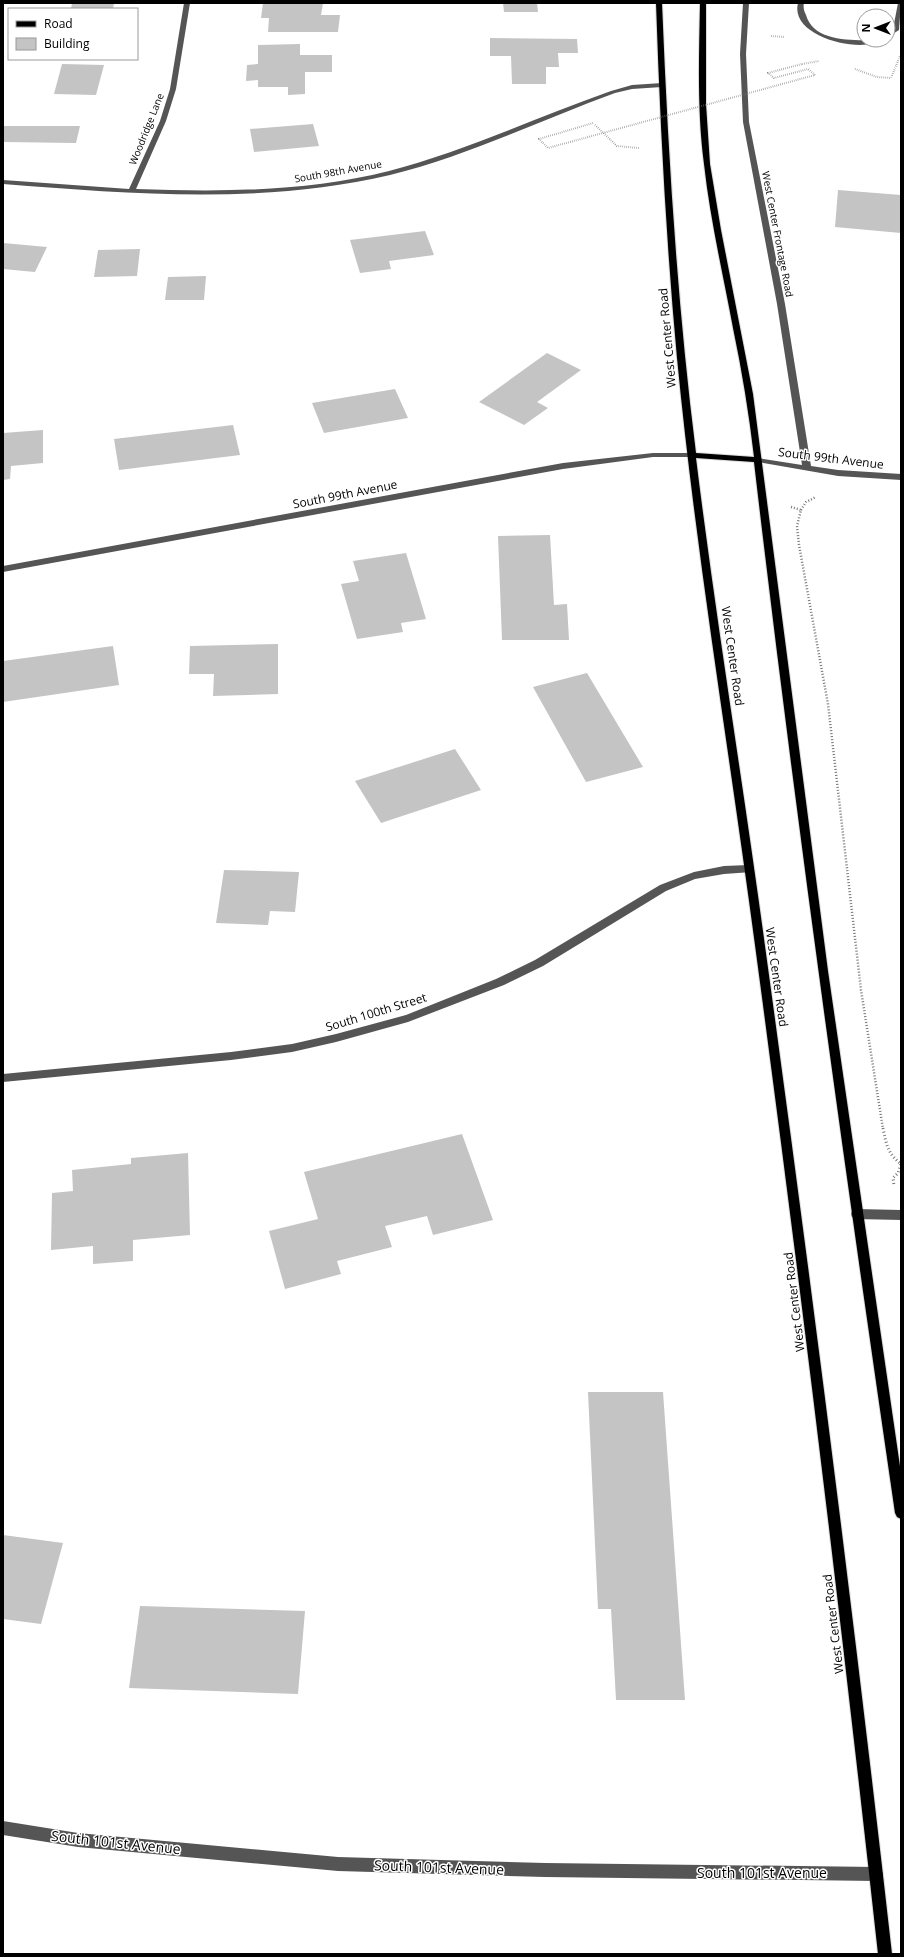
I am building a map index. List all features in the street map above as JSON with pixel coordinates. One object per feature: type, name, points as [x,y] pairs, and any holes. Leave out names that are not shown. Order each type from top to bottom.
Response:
[{"type":"main road","name":"West Center Road","points":[[659,3],[662,85],[681,357],[692,454],[797,1222],[885,1954]]},
{"type":"main road","points":[[703,3],[702,84],[707,164],[718,231],[748,383],[808,870],[856,1214],[901,1513]]},
{"type":"main road","points":[[692,454],[758,460]]},
{"type":"street","name":"Woodridge Lane","points":[[132,190],[163,121],[173,89],[187,3]]},
{"type":"street","name":"West Center Frontage Road","points":[[746,3],[743,54],[746,122],[781,304],[807,468]]},
{"type":"street","points":[[801,3],[800,7],[807,25],[820,36],[849,42],[856,42]]},
{"type":"street","points":[[896,30],[901,3]]},
{"type":"street","name":"South 98th Avenue","points":[[3,182],[206,194],[250,193],[308,188],[358,180],[400,170],[452,153],[613,92],[632,87],[662,85]]},
{"type":"street","name":"South 99th Avenue","points":[[3,569],[563,466],[653,455],[692,454]]},
{"type":"street","name":"South 99th Avenue","points":[[758,460],[807,468],[877,476],[901,477]]},
{"type":"street","name":"South 100th Street","points":[[3,1078],[231,1056],[292,1048],[336,1038],[401,1020],[500,982],[539,963],[663,888],[694,876],[724,870],[749,869]]},
{"type":"street","points":[[856,1214],[900,1215]]},
{"type":"street","name":"South 101st Avenue","points":[[3,1828],[78,1840],[338,1864],[545,1870],[876,1874]]},
{"type":"path","points":[[639,148],[617,146],[592,123],[539,139],[548,148],[815,75],[808,69],[774,78],[768,73],[802,64]]},
{"type":"path","points":[[788,505],[801,510],[797,526],[799,545],[828,704],[861,990],[886,1146],[892,1157],[901,1164],[898,1172],[893,1178],[900,1215]]},
{"type":"building","points":[[72,3],[114,3],[113,8],[71,8]]},
{"type":"building","points":[[263,3],[323,3],[321,15],[340,15],[338,32],[268,32],[269,18],[261,18]]},
{"type":"building","points":[[503,3],[537,3],[538,12],[504,12]]},
{"type":"building","points":[[490,38],[577,39],[578,53],[558,53],[559,67],[546,67],[546,84],[512,84],[511,56],[490,56]]},
{"type":"building","points":[[300,44],[300,55],[332,55],[332,72],[305,72],[305,94],[288,95],[288,87],[258,87],[258,80],[246,81],[247,65],[258,64],[258,45]]},
{"type":"building","points":[[62,64],[104,65],[96,95],[54,94]]},
{"type":"building","points":[[313,124],[319,146],[254,152],[250,129]]},
{"type":"building","points":[[3,126],[80,126],[76,143],[3,142]]},
{"type":"building","points":[[838,190],[901,195],[901,233],[835,227]]},
{"type":"building","points":[[425,231],[434,255],[389,261],[391,269],[360,273],[350,240]]},
{"type":"building","points":[[3,243],[47,247],[35,272],[3,269]]},
{"type":"building","points":[[140,249],[137,276],[94,277],[98,250]]},
{"type":"building","points":[[206,276],[204,300],[165,300],[168,277]]},
{"type":"building","points":[[547,353],[581,370],[537,402],[548,408],[524,425],[479,402]]},
{"type":"building","points":[[395,389],[408,418],[324,433],[312,403]]},
{"type":"building","points":[[233,425],[240,455],[119,470],[114,439]]},
{"type":"building","points":[[43,430],[43,463],[11,466],[10,479],[3,480],[3,433]]},
{"type":"building","points":[[550,535],[554,605],[567,604],[569,640],[502,640],[498,536]]},
{"type":"building","points":[[406,553],[426,619],[401,623],[403,632],[357,639],[341,584],[359,581],[353,561]]},
{"type":"building","points":[[278,644],[278,694],[213,696],[214,674],[189,674],[190,646]]},
{"type":"building","points":[[113,646],[119,685],[3,702],[3,661]]},
{"type":"building","points":[[587,673],[643,767],[586,782],[533,687]]},
{"type":"building","points":[[455,749],[481,790],[381,823],[355,781]]},
{"type":"building","points":[[224,870],[299,872],[295,912],[270,911],[268,925],[216,923]]},
{"type":"building","points":[[462,1134],[493,1220],[433,1235],[427,1216],[385,1226],[392,1247],[337,1261],[341,1274],[285,1289],[269,1231],[318,1219],[304,1172]]},
{"type":"building","points":[[188,1153],[190,1235],[133,1240],[133,1261],[93,1264],[93,1246],[51,1250],[52,1193],[73,1191],[72,1170],[131,1164],[131,1158]]},
{"type":"building","points":[[588,1392],[663,1392],[685,1700],[616,1700],[611,1609],[598,1609]]},
{"type":"building","points":[[3,1535],[63,1543],[41,1624],[3,1619]]},
{"type":"building","points":[[140,1606],[305,1611],[298,1694],[129,1688]]}]
